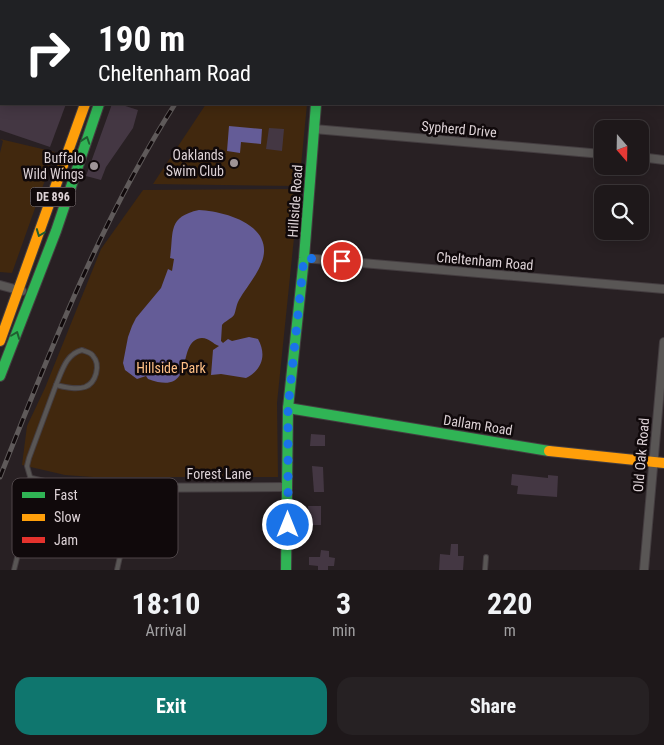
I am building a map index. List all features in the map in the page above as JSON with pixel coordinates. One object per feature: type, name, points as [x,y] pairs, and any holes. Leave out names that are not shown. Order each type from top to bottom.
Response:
[{"type":"street","name":"DE 896","points":[[0,341],[85,105]]},
{"type":"street","name":"DE 896","points":[[0,376],[56,231],[98,105]]},
{"type":"street","name":"Hillside Road","points":[[286,570],[288,408],[304,258],[316,105]]},
{"type":"street","name":"Sypherd Drive","points":[[314,129],[594,153]]},
{"type":"street","points":[[649,159],[664,160]]},
{"type":"street","name":"Cheltenham Road","points":[[304,258],[664,290]]},
{"type":"street","points":[[0,285],[31,295]]},
{"type":"street","name":"Old Oak Road","points":[[644,570],[659,462],[664,342]]},
{"type":"street","name":"Dallam Road","points":[[288,408],[546,451],[659,462]]},
{"type":"street","name":"Forest Lane","points":[[178,488],[288,487]]},
{"type":"lane","points":[[30,478],[27,466],[29,458],[56,385],[71,355],[82,350],[92,354],[96,376],[89,385],[78,388],[56,385]]},
{"type":"lane","points":[[485,570],[486,557]]},
{"type":"green space","name":"Oaklands Swim Club","points":[[205,105],[307,105],[299,186],[153,184]]},
{"type":"green space","points":[[0,139],[55,152],[12,273],[0,272],[0,153],[3,141]]},
{"type":"green space","name":"Hillside Park","points":[[299,189],[277,403],[278,477],[93,477],[65,475],[22,465],[27,426],[45,388],[101,249],[143,190]]},
{"type":"shaded area","points":[[229,126],[262,129],[261,144],[241,142],[240,153],[227,151]]},
{"type":"shaded area","points":[[199,210],[219,213],[241,220],[258,233],[263,242],[264,252],[261,265],[239,300],[234,315],[222,325],[221,341],[223,343],[228,339],[232,341],[249,337],[258,339],[262,351],[261,362],[256,371],[246,378],[221,374],[211,375],[213,350],[219,346],[202,338],[194,341],[189,348],[180,375],[174,381],[164,383],[148,379],[146,376],[137,379],[125,370],[123,363],[132,326],[136,318],[161,288],[168,269],[172,271],[174,259],[170,258],[172,233],[177,221],[189,213]]},
{"type":"building","points":[[0,105],[66,105],[50,147],[0,130]]},
{"type":"building","points":[[112,105],[122,105],[138,110],[133,128],[106,167],[101,180],[86,176]]},
{"type":"building","points":[[269,128],[284,129],[282,151],[266,149]]},
{"type":"building","points":[[311,434],[325,435],[325,446],[310,446]]},
{"type":"building","points":[[312,466],[323,467],[324,492],[314,492]]},
{"type":"building","points":[[512,474],[548,478],[548,475],[558,476],[557,497],[517,494],[518,486],[511,485]]},
{"type":"building","points":[[308,506],[321,506],[321,525],[308,525]]},
{"type":"building","points":[[451,544],[458,544],[458,556],[464,556],[463,570],[439,570],[440,554],[450,555]]},
{"type":"building","points":[[321,550],[329,551],[329,557],[335,558],[334,566],[328,566],[328,570],[318,570],[318,566],[309,565],[309,557],[320,557]]},
{"type":"railway","points":[[0,477],[58,333],[101,239],[148,148],[174,105]]},
{"type":"traffic: fast","points":[[0,376],[56,231],[99,105]]},
{"type":"traffic: fast","points":[[286,570],[288,408],[304,258],[316,105]]},
{"type":"traffic: fast","points":[[288,408],[549,451]]},
{"type":"traffic: slow","points":[[0,341],[85,105]]},
{"type":"traffic: slow","points":[[549,451],[664,463]]},
{"type":"place","name":"Oaklands Swim Club","points":[[234,163]]},
{"type":"place","name":"Buffalo Wild Wings","points":[[94,166]]},
{"type":"route","points":[[288,525],[288,399],[304,258],[342,261]]}]
